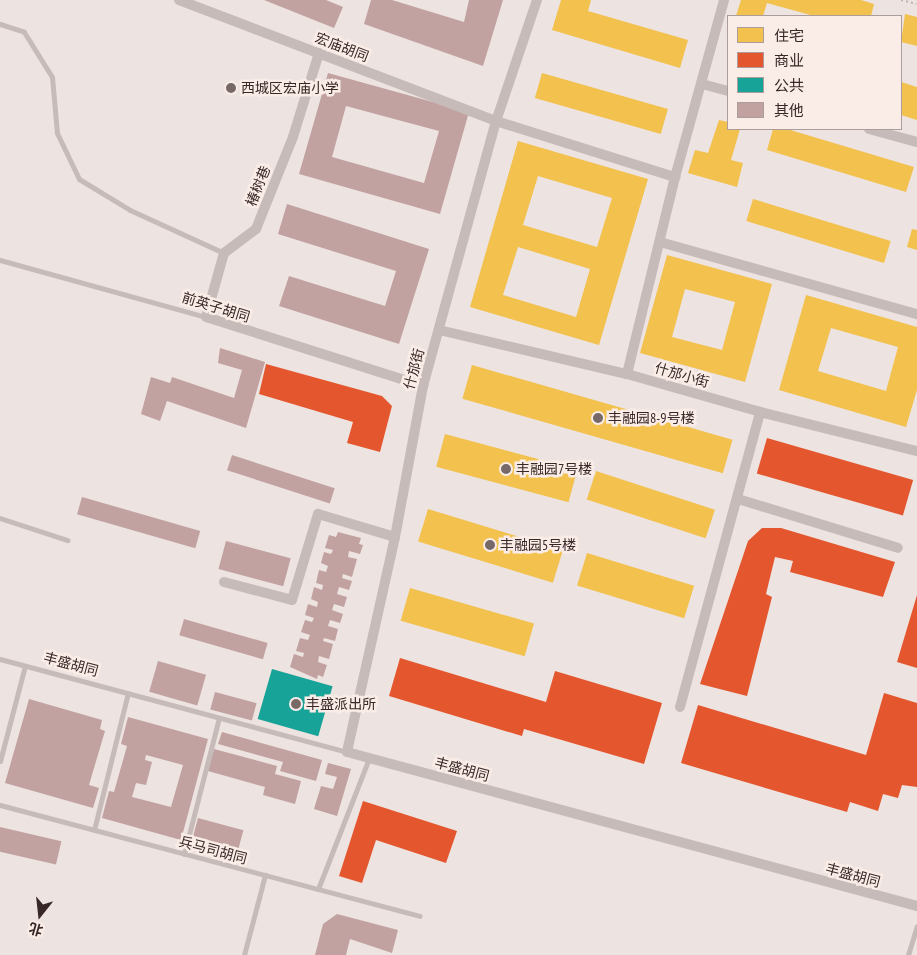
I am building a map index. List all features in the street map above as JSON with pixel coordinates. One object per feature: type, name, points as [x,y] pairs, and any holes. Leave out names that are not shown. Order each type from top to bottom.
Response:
[{"type":"street","name":"宏庙胡同","points":[[178,0],[496,121],[675,177]]},
{"type":"street","name":"什邡街","points":[[346,752],[395,537],[423,386],[496,121],[537,0]]},
{"type":"street","points":[[628,374],[675,177],[724,0]]},
{"type":"street","name":"椿树巷","points":[[224,254],[256,229],[294,136],[319,53]]},
{"type":"street","points":[[702,84],[727,91]]},
{"type":"street","points":[[873,130],[917,142]]},
{"type":"street","points":[[660,242],[917,314]]},
{"type":"street","points":[[206,318],[224,254]]},
{"type":"street","name":"前英子胡同","points":[[206,318],[423,386]]},
{"type":"street","name":"什邡小街","points":[[439,330],[628,374],[760,412],[917,451]]},
{"type":"street","points":[[680,707],[760,412]]},
{"type":"street","points":[[738,498],[898,548]]},
{"type":"street","points":[[224,582],[292,600],[318,514],[395,537]]},
{"type":"street","name":"丰盛胡同","points":[[346,752],[917,906]]},
{"type":"lane","points":[[0,24],[24,32],[52,77],[57,133],[79,179],[130,210],[224,254]]},
{"type":"lane","name":"前英子胡同","points":[[0,260],[206,318]]},
{"type":"lane","points":[[0,518],[67,540]]},
{"type":"lane","name":"丰盛胡同","points":[[0,659],[346,752]]},
{"type":"lane","points":[[0,761],[25,666]]},
{"type":"lane","points":[[94,830],[128,693]]},
{"type":"lane","points":[[184,854],[219,718]]},
{"type":"lane","points":[[318,889],[369,758]]},
{"type":"lane","name":"兵马司胡同","points":[[0,805],[420,916]]},
{"type":"lane","points":[[244,955],[264,875]]},
{"type":"lane","points":[[908,955],[917,926]]},
{"type":"path","points":[[901,0],[917,4]]},
{"type":"building: 住宅","points":[[561,0],[591,0],[588,11],[688,40],[680,68],[552,30]]},
{"type":"building: 住宅","points":[[741,0],[861,0],[874,4],[871,15],[810,15],[767,3],[763,15],[736,15]]},
{"type":"building: 住宅","points":[[905,14],[917,17],[917,46],[902,42]]},
{"type":"building: 住宅","points":[[542,73],[668,109],[661,134],[535,98]]},
{"type":"building: 住宅","points":[[902,82],[917,87],[917,120],[902,115]]},
{"type":"building: 住宅","points":[[719,120],[727,122],[727,130],[740,130],[731,160],[743,163],[737,187],[688,173],[695,150],[708,153]]},
{"type":"building: 住宅","points":[[773,130],[790,130],[914,167],[906,192],[767,150]]},
{"type":"building: 住宅","points":[[518,141],[648,179],[599,345],[470,307]],"holes":[[[538,176],[612,198],[597,247],[523,225]],[[518,247],[590,269],[576,317],[503,295]]]},
{"type":"building: 住宅","points":[[753,199],[891,241],[884,263],[746,221]]},
{"type":"building: 住宅","points":[[912,229],[917,230],[917,250],[907,247]]},
{"type":"building: 住宅","points":[[667,255],[772,284],[745,382],[640,353]],"holes":[[[685,289],[735,302],[722,350],[672,337]]]},
{"type":"building: 住宅","points":[[806,295],[917,327],[917,390],[906,427],[779,390]],"holes":[[[831,328],[898,347],[886,391],[818,371]]]},
{"type":"building: 住宅","name":"丰融园8-9号楼","points":[[472,365],[733,440],[723,473],[462,399]]},
{"type":"building: 住宅","name":"丰融园7号楼","points":[[445,434],[577,469],[569,502],[436,467]]},
{"type":"building: 住宅","points":[[596,471],[715,510],[706,538],[587,500]]},
{"type":"building: 住宅","name":"丰融园5号楼","points":[[428,509],[563,550],[553,583],[418,542]]},
{"type":"building: 住宅","points":[[587,553],[694,586],[684,618],[577,586]]},
{"type":"building: 住宅","points":[[410,588],[534,624],[525,656],[401,621]]},
{"type":"building: 商业","points":[[266,364],[382,396],[392,406],[380,452],[347,443],[353,422],[259,394]]},
{"type":"building: 商业","points":[[767,438],[913,480],[903,515],[757,474]]},
{"type":"building: 商业","points":[[762,528],[781,528],[895,562],[883,597],[790,572],[793,561],[775,557],[766,594],[772,597],[747,696],[700,684],[748,541]]},
{"type":"building: 商业","points":[[917,595],[917,668],[897,662]]},
{"type":"building: 商业","points":[[400,658],[546,702],[555,671],[662,703],[644,764],[524,729],[522,736],[389,696]]},
{"type":"building: 商业","points":[[884,693],[917,703],[917,787],[902,785],[898,798],[883,794],[878,811],[850,802],[847,812],[681,763],[698,705],[866,755]]},
{"type":"building: 商业","points":[[363,801],[457,831],[446,863],[376,840],[362,883],[339,876]]},
{"type":"building: 公共","points":[[272,669],[333,686],[318,736],[258,719]]},
{"type":"building: 其他","points":[[264,0],[326,0],[343,7],[334,28]]},
{"type":"building: 其他","points":[[371,0],[392,0],[464,22],[469,0],[503,0],[483,66],[364,24]]},
{"type":"building: 其他","points":[[328,73],[469,112],[440,214],[299,174]],"holes":[[[346,106],[439,131],[424,183],[332,157]]]},
{"type":"building: 其他","points":[[287,204],[429,249],[399,344],[279,306],[289,276],[385,306],[396,271],[278,234]]},
{"type":"building: 其他","points":[[220,348],[265,362],[246,428],[167,401],[160,421],[141,414],[151,377],[170,383],[172,377],[234,398],[242,370],[218,363]]},
{"type":"building: 其他","points":[[232,455],[335,488],[330,504],[227,470]]},
{"type":"building: 其他","points":[[82,497],[200,531],[195,548],[77,514]]},
{"type":"building: 其他","points":[[338,532],[361,538],[359,544],[363,545],[360,554],[349,551],[348,557],[357,559],[352,577],[343,574],[342,578],[352,581],[349,590],[339,587],[337,594],[347,597],[344,607],[334,604],[332,610],[343,614],[340,623],[330,620],[328,626],[338,629],[335,641],[324,638],[323,641],[333,644],[329,659],[319,656],[318,662],[327,665],[323,677],[318,675],[317,679],[290,667],[294,654],[303,657],[304,653],[296,651],[300,638],[308,640],[310,635],[301,632],[305,620],[312,622],[314,618],[305,615],[308,604],[317,607],[318,602],[311,599],[314,587],[322,590],[323,585],[316,583],[319,570],[326,572],[328,566],[321,563],[324,552],[331,554],[333,550],[325,548],[329,535],[336,537]]},
{"type":"building: 其他","points":[[226,541],[291,558],[283,586],[218,569]]},
{"type":"building: 其他","points":[[184,619],[268,643],[263,659],[179,635]]},
{"type":"building: 其他","points":[[158,661],[206,675],[197,706],[149,692]]},
{"type":"building: 其他","points":[[215,692],[257,703],[252,721],[210,709]]},
{"type":"building: 其他","points":[[29,699],[102,720],[100,729],[105,731],[89,785],[99,788],[93,808],[5,783]]},
{"type":"building: 其他","points":[[128,717],[208,739],[181,840],[102,818],[109,791],[114,792],[127,746],[121,744]],"holes":[[[146,755],[183,765],[171,807],[132,797],[136,783],[146,785],[152,762],[145,760]]]},
{"type":"building: 其他","points":[[222,732],[322,760],[316,781],[280,771],[283,762],[218,744]]},
{"type":"building: 其他","points":[[214,749],[277,766],[275,774],[301,781],[295,804],[263,795],[265,787],[208,771]]},
{"type":"building: 其他","points":[[328,763],[351,769],[337,816],[314,809],[321,786],[333,789],[337,777],[325,774]]},
{"type":"building: 其他","points":[[198,818],[243,830],[238,851],[192,839]]},
{"type":"building: 其他","points":[[0,827],[61,841],[56,865],[0,852]]},
{"type":"building: 其他","points":[[337,914],[398,930],[392,953],[350,939],[346,955],[315,955],[323,924]]},
{"type":"place","name":"西城区宏庙小学","points":[[231,88]]},
{"type":"place","name":"丰融园8-9号楼","points":[[598,418]]},
{"type":"place","name":"丰融园7号楼","points":[[506,469]]},
{"type":"place","name":"丰融园5号楼","points":[[490,545]]},
{"type":"place","name":"丰盛派出所","points":[[296,704]]}]
